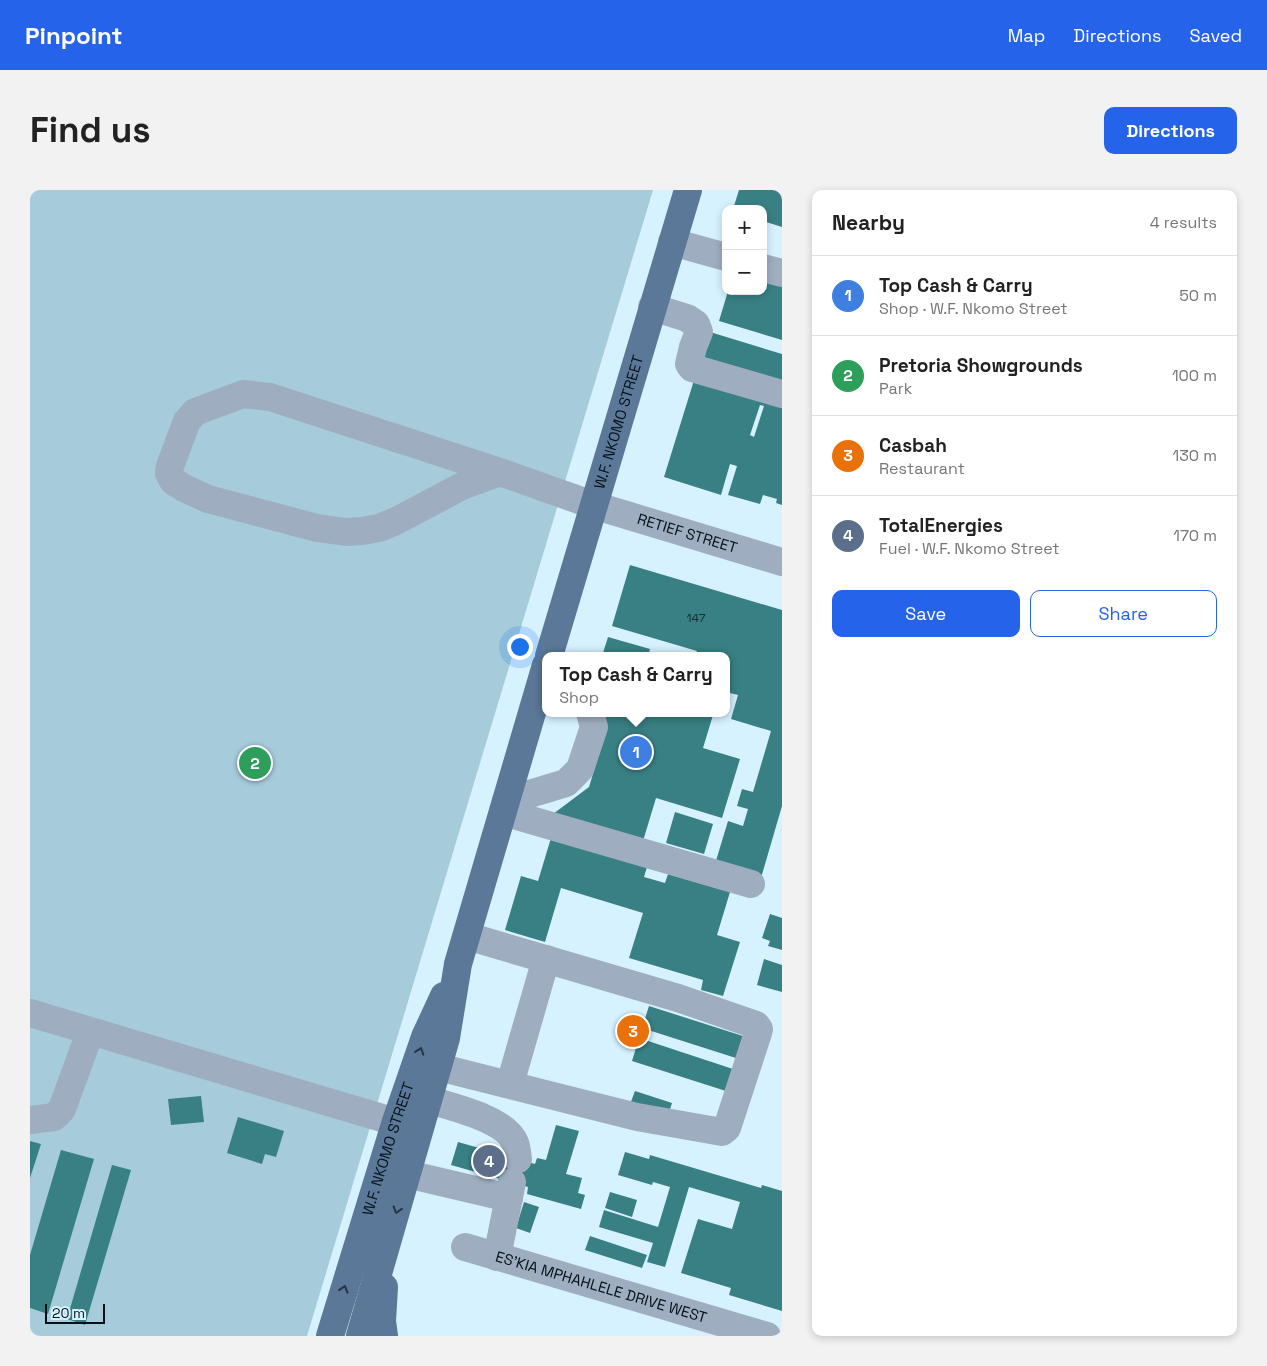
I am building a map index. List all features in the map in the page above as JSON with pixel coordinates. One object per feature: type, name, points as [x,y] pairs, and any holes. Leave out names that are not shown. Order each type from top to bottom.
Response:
[{"type":"main road","name":"W.F. NKOMO STREET","points":[[550,652],[688,190]]},
{"type":"main road","name":"W.F. NKOMO STREET","points":[[330,1336],[408,1125],[425,1037],[458,964],[542,679]]},
{"type":"main road","name":"W.F. NKOMO STREET","points":[[360,1336],[407,1174],[408,1125],[429,1100],[446,1038],[458,964]]},
{"type":"main road","points":[[384,1336],[382,1322],[387,1243]]},
{"type":"street","points":[[672,242],[722,256]]},
{"type":"street","points":[[767,269],[782,273]]},
{"type":"street","points":[[652,307],[687,318],[696,324],[699,332],[693,347],[690,364],[692,368],[782,394]]},
{"type":"street","name":"RETIEF STREET","points":[[500,472],[464,485],[379,528],[346,532],[317,528],[208,499],[173,481],[169,472],[187,421],[195,412],[243,394],[270,397],[500,472],[593,504],[782,562]]},
{"type":"street","points":[[505,807],[566,783],[580,769],[594,727],[591,717]]},
{"type":"street","points":[[505,807],[751,884]]},
{"type":"street","points":[[438,1067],[638,1117],[722,1132],[727,1128],[758,1033],[756,1025],[678,998],[467,936]]},
{"type":"street","points":[[510,1084],[546,959]]},
{"type":"street","points":[[30,1013],[408,1125]]},
{"type":"street","points":[[30,1120],[54,1117],[62,1109],[90,1032]]},
{"type":"street","points":[[429,1100],[478,1115],[510,1134],[516,1143],[513,1180],[498,1256]]},
{"type":"street","points":[[407,1174],[513,1180]]},
{"type":"street","name":"ES'KIA MPHAHLELE DRIVE WEST","points":[[465,1247],[767,1336]]},
{"type":"shaded area","points":[[30,190],[653,190],[307,1336],[30,1336]]},
{"type":"building","points":[[739,190],[782,190],[782,227],[767,222],[767,205],[734,205]]},
{"type":"building","points":[[767,281],[782,286],[782,340],[719,321],[727,295],[767,295]]},
{"type":"building","points":[[710,332],[782,354],[782,389],[701,364]]},
{"type":"building","points":[[695,377],[782,403],[782,505],[776,503],[777,499],[763,495],[760,504],[728,495],[737,466],[730,464],[721,495],[664,477]],"holes":[[[760,405],[764,406],[754,437],[750,435]]]},
{"type":"building","points":[[630,565],[782,610],[782,806],[761,878],[715,864],[728,821],[743,826],[748,809],[737,806],[742,789],[753,792],[771,731],[731,719],[738,695],[730,693],[730,652],[697,652],[612,626]]},
{"type":"building","points":[[608,637],[650,649],[649,652],[603,652]]},
{"type":"building","points":[[604,717],[712,717],[703,748],[740,759],[722,818],[656,798],[643,841],[553,814],[589,787],[607,727]]},
{"type":"building","points":[[675,812],[713,824],[704,854],[666,843]]},
{"type":"building","points":[[551,838],[647,867],[644,877],[665,883],[668,874],[730,892],[717,935],[740,942],[723,996],[701,990],[703,980],[629,958],[643,913],[561,888],[545,942],[505,930],[521,876],[538,881]]},
{"type":"building","points":[[770,914],[782,918],[782,950],[768,946],[770,941],[762,938]]},
{"type":"building","points":[[764,959],[782,965],[782,992],[757,985]]},
{"type":"building","points":[[649,1006],[746,1037],[739,1059],[642,1028]]},
{"type":"building","points":[[639,1038],[736,1070],[729,1092],[632,1061]]},
{"type":"building","points":[[635,1091],[672,1103],[667,1119],[629,1107]]},
{"type":"building","points":[[201,1096],[204,1122],[171,1125],[168,1099]]},
{"type":"building","points":[[238,1117],[284,1131],[276,1157],[265,1154],[262,1164],[227,1153]]},
{"type":"building","points":[[556,1125],[579,1131],[566,1174],[582,1178],[578,1193],[585,1195],[581,1209],[527,1194],[528,1187],[451,1165],[458,1142],[535,1164],[537,1158],[546,1160]]},
{"type":"building","points":[[30,1141],[41,1144],[30,1178]]},
{"type":"building","points":[[61,1150],[94,1159],[48,1314],[30,1308],[30,1255]]},
{"type":"building","points":[[625,1152],[649,1159],[650,1155],[761,1188],[762,1185],[782,1191],[782,1311],[729,1295],[731,1288],[681,1273],[698,1219],[732,1229],[740,1202],[689,1187],[665,1267],[647,1262],[653,1243],[599,1227],[604,1210],[658,1227],[670,1187],[653,1182],[652,1185],[618,1175]]},
{"type":"building","points":[[112,1165],[131,1170],[85,1325],[67,1319]]},
{"type":"building","points":[[610,1192],[637,1200],[632,1217],[605,1208]]},
{"type":"building","points":[[524,1202],[539,1207],[530,1233],[516,1228]]},
{"type":"building","points":[[590,1236],[647,1255],[642,1268],[585,1250]]},
{"type":"place","name":"Top Cash & Carry","points":[[636,752]]},
{"type":"place","name":"Pretoria Showgrounds","points":[[255,763]]},
{"type":"place","name":"Casbah","points":[[633,1031]]},
{"type":"place","name":"TotalEnergies","points":[[489,1161]]}]
